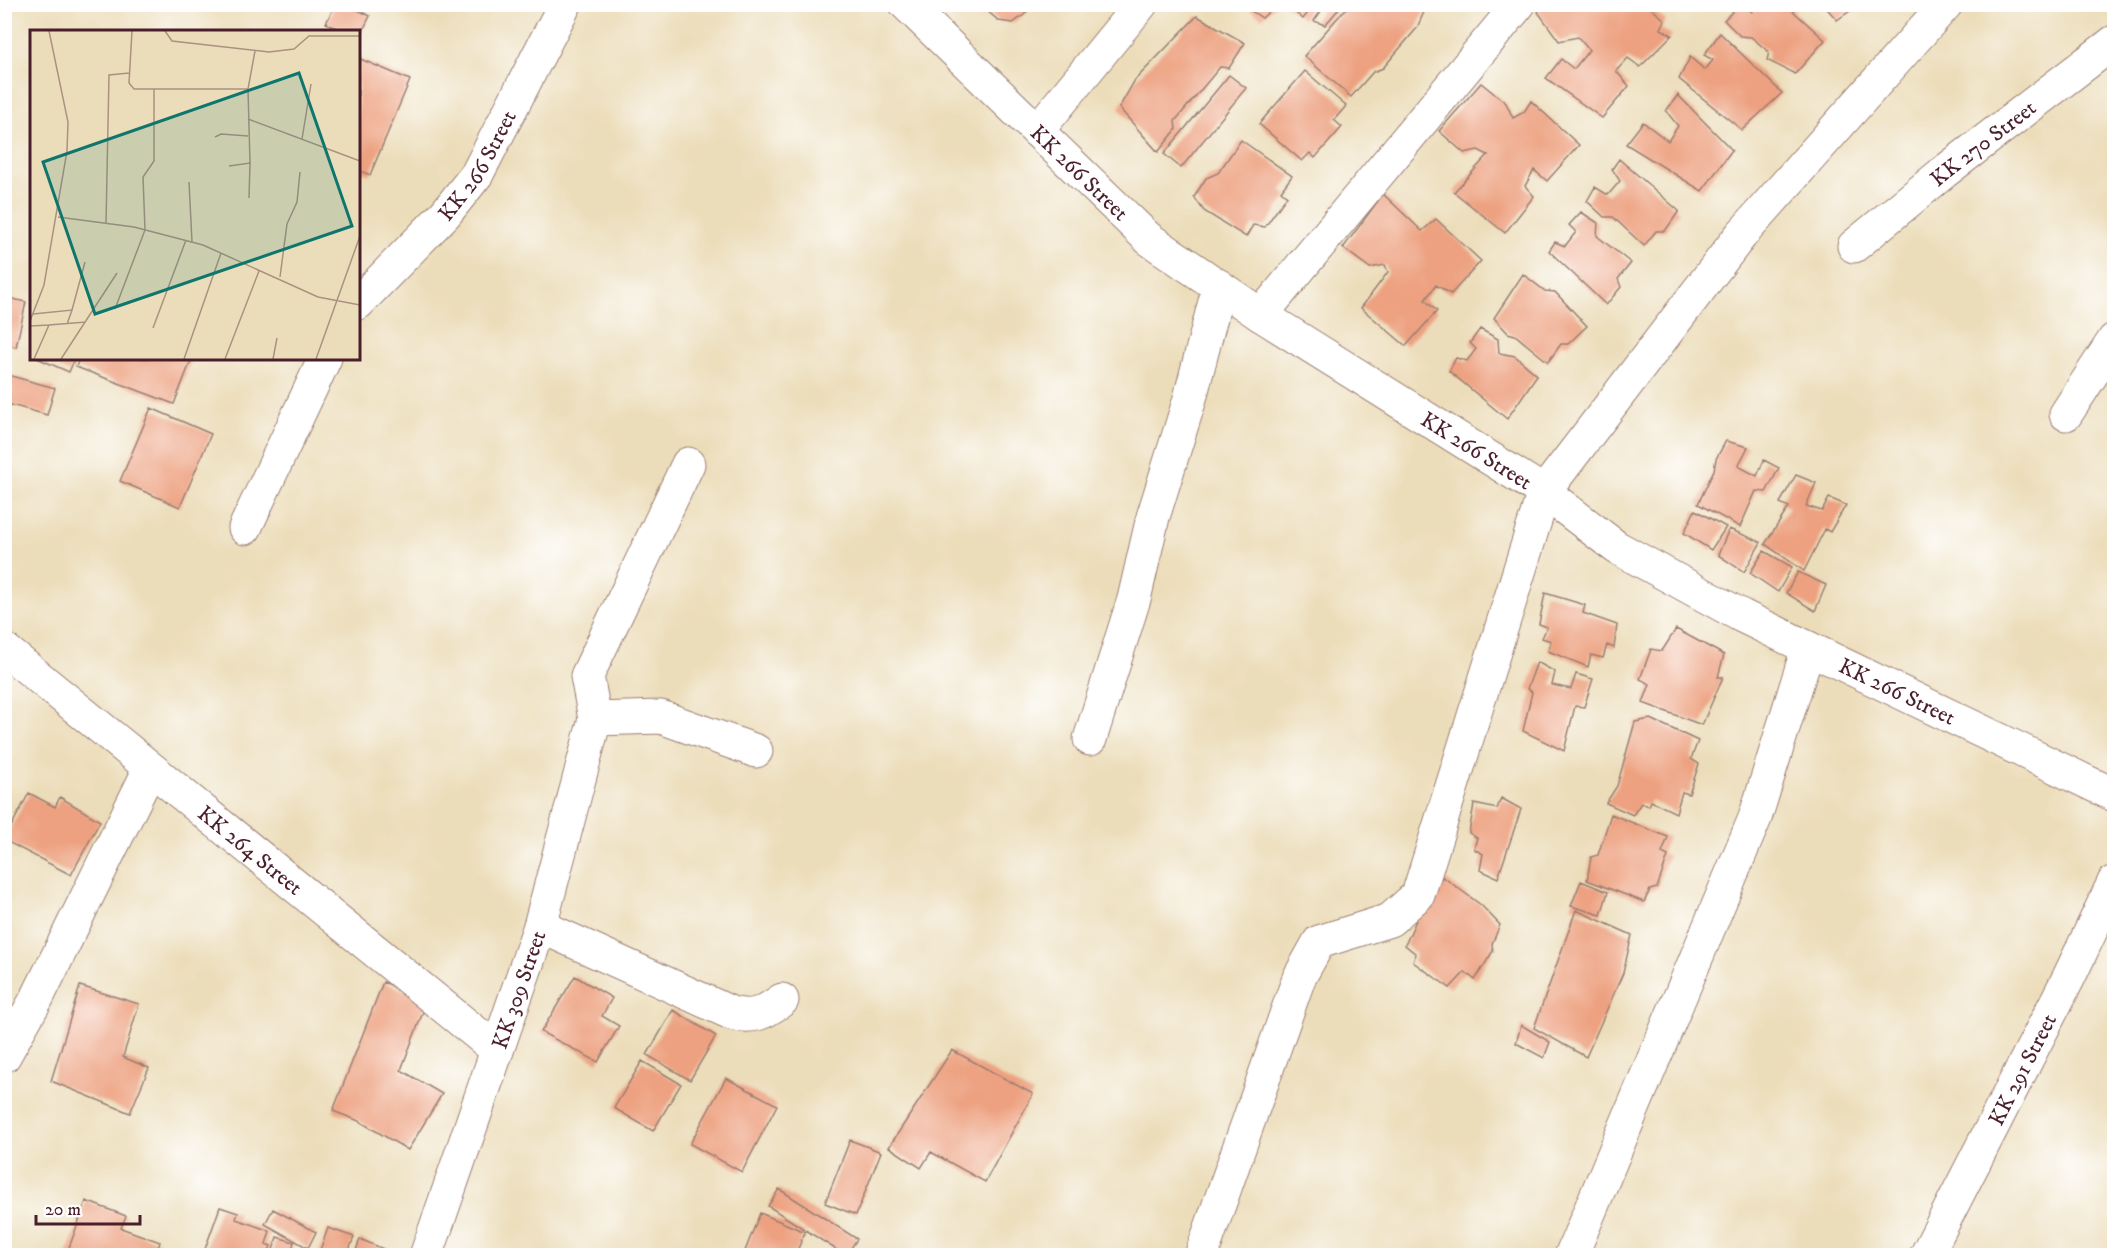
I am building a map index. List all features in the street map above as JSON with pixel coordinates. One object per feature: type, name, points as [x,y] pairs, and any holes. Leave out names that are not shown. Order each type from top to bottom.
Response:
[{"type":"street","name":"KK 266 Street","points":[[360,301],[446,214],[477,174],[565,4]]},
{"type":"street","name":"KK 266 Street","points":[[906,4],[1149,239],[1262,315],[1544,492],[1616,547],[1742,616],[2115,795]]},
{"type":"street","points":[[1037,131],[1141,4]]},
{"type":"street","points":[[1262,315],[1519,4]]},
{"type":"street","points":[[1201,1256],[1299,978],[1319,942],[1390,920],[1418,895],[1544,492],[1742,235],[1946,4]]},
{"type":"street","name":"KK 270 Street","points":[[1854,246],[1944,172],[2115,42]]},
{"type":"street","points":[[1090,739],[1134,599],[1153,517],[1189,402],[1219,286]]},
{"type":"street","points":[[2066,414],[2115,340]]},
{"type":"street","points":[[245,528],[324,360]]},
{"type":"street","points":[[688,464],[587,676],[595,719],[661,717],[756,751]]},
{"type":"street","points":[[1571,1256],[1755,818],[1808,648]]},
{"type":"street","name":"KK 264 Street","points":[[4,649],[497,1050]]},
{"type":"street","name":"KK 309 Street","points":[[426,1256],[540,926],[595,719]]},
{"type":"street","points":[[4,1056],[26,1018],[150,769]]},
{"type":"street","name":"KK 291 Street","points":[[1926,1256],[2115,882]]},
{"type":"street","points":[[540,926],[731,1013],[748,1017],[765,1012],[782,1000]]},
{"type":"building","points":[[336,4],[346,4],[370,16],[360,36],[360,30],[340,30],[326,23]]},
{"type":"building","points":[[979,4],[1033,4],[1013,23],[999,21]]},
{"type":"building","points":[[1241,4],[1277,4],[1262,18]]},
{"type":"building","points":[[1285,4],[1315,4],[1303,19]]},
{"type":"building","points":[[1326,4],[1343,4],[1325,25],[1314,21]]},
{"type":"building","points":[[1544,4],[1602,4],[1602,8],[1615,4],[1646,4],[1665,20],[1661,29],[1672,35],[1640,67],[1628,58],[1616,71],[1629,86],[1602,118],[1546,78],[1561,59],[1574,69],[1589,50],[1578,37],[1559,41],[1538,12]]},
{"type":"building","points":[[1740,4],[1752,12],[1758,4],[1799,4],[1793,11],[1825,40],[1795,74],[1767,60],[1769,52],[1751,37],[1740,36],[1724,20]]},
{"type":"building","points":[[1823,4],[1860,4],[1837,20]]},
{"type":"building","points":[[1349,5],[1427,5],[1417,28],[1383,68],[1373,72],[1351,97],[1304,56]]},
{"type":"building","points":[[1197,16],[1245,43],[1229,68],[1220,67],[1175,121],[1176,130],[1158,152],[1119,108],[1135,80]]},
{"type":"building","points":[[1720,33],[1782,93],[1742,130],[1679,79],[1690,57],[1705,70],[1713,60],[1704,55]]},
{"type":"building","points":[[360,59],[410,80],[370,175],[360,171]]},
{"type":"building","points":[[1305,71],[1346,106],[1334,120],[1342,127],[1315,158],[1310,153],[1302,161],[1259,124]]},
{"type":"building","points":[[1229,75],[1246,88],[1181,168],[1164,154]]},
{"type":"building","points":[[1481,83],[1506,103],[1513,118],[1524,112],[1531,101],[1579,145],[1547,181],[1534,170],[1525,186],[1534,196],[1505,233],[1454,192],[1488,155],[1478,150],[1464,153],[1439,131]]},
{"type":"building","points":[[1678,95],[1732,150],[1702,191],[1626,144],[1643,122],[1668,141],[1678,126],[1666,111]]},
{"type":"building","points":[[1241,140],[1292,176],[1281,191],[1287,196],[1265,227],[1253,225],[1246,237],[1204,211],[1194,197],[1206,178],[1218,173]]},
{"type":"building","points":[[1619,159],[1679,211],[1665,231],[1656,231],[1644,246],[1613,217],[1604,217],[1587,201],[1595,187],[1608,195],[1620,181],[1612,169]]},
{"type":"building","points":[[1383,194],[1422,231],[1436,219],[1481,261],[1451,294],[1436,285],[1425,300],[1437,311],[1406,346],[1361,308],[1388,272],[1385,265],[1370,268],[1343,248]]},
{"type":"building","points":[[1581,212],[1598,223],[1597,236],[1631,263],[1618,279],[1621,287],[1606,305],[1549,251],[1555,242],[1565,246],[1576,232],[1569,225]]},
{"type":"building","points":[[1523,274],[1545,291],[1555,292],[1587,326],[1568,344],[1561,344],[1548,362],[1515,335],[1508,333],[1494,318]]},
{"type":"building","points":[[4,297],[26,302],[16,347],[4,344]]},
{"type":"building","points":[[1480,329],[1498,339],[1499,353],[1515,356],[1537,375],[1507,419],[1449,371],[1456,358],[1467,361],[1476,349],[1470,343]]},
{"type":"building","points":[[42,360],[74,360],[69,372]]},
{"type":"building","points":[[78,360],[191,360],[174,404],[76,367]]},
{"type":"building","points":[[4,374],[55,388],[47,415],[4,403]]},
{"type":"building","points":[[151,408],[211,434],[180,507],[120,481]]},
{"type":"building","points":[[1726,441],[1748,447],[1738,466],[1757,476],[1764,460],[1779,468],[1766,492],[1756,491],[1740,527],[1698,504],[1714,470],[1716,459]]},
{"type":"building","points":[[1796,475],[1816,483],[1806,506],[1822,511],[1829,498],[1846,505],[1830,532],[1825,529],[1804,571],[1765,544],[1789,507],[1780,503]]},
{"type":"building","points":[[1695,510],[1726,527],[1711,550],[1684,533]]},
{"type":"building","points":[[1729,529],[1761,542],[1744,572],[1718,555]]},
{"type":"building","points":[[1764,551],[1792,567],[1778,592],[1750,573]]},
{"type":"building","points":[[1798,572],[1826,585],[1815,611],[1786,593]]},
{"type":"building","points":[[1545,593],[1585,605],[1583,613],[1617,625],[1614,648],[1607,645],[1603,658],[1591,655],[1588,667],[1548,651],[1551,641],[1542,638],[1547,627],[1539,624]]},
{"type":"building","points":[[1676,629],[1724,655],[1718,677],[1723,677],[1702,725],[1643,703],[1650,684],[1640,679],[1651,649],[1662,651]]},
{"type":"building","points":[[1537,662],[1555,672],[1552,685],[1571,689],[1576,674],[1593,679],[1584,707],[1575,706],[1564,751],[1523,731],[1532,692],[1527,689]]},
{"type":"building","points":[[1651,719],[1698,741],[1691,759],[1699,764],[1689,794],[1682,792],[1676,813],[1651,801],[1649,806],[1641,803],[1633,815],[1606,803],[1617,786],[1635,722]]},
{"type":"building","points":[[29,793],[55,807],[60,797],[100,821],[71,875],[4,840]]},
{"type":"building","points":[[1501,798],[1521,809],[1498,878],[1480,870],[1483,854],[1474,849],[1477,838],[1469,833],[1474,804],[1497,809]]},
{"type":"building","points":[[1611,814],[1668,837],[1662,853],[1668,856],[1657,888],[1650,890],[1644,902],[1587,880],[1591,857],[1598,855]]},
{"type":"building","points":[[1443,877],[1481,905],[1500,925],[1492,944],[1493,951],[1475,980],[1465,972],[1450,988],[1413,962],[1416,954],[1405,945],[1431,887]]},
{"type":"building","points":[[1581,881],[1608,892],[1601,915],[1571,906]]},
{"type":"building","points":[[1576,910],[1632,935],[1623,973],[1586,1057],[1534,1028]]},
{"type":"building","points":[[575,976],[612,998],[602,1016],[619,1026],[598,1062],[541,1032]]},
{"type":"building","points":[[383,982],[428,999],[401,1070],[442,1094],[408,1150],[359,1121],[333,1111]]},
{"type":"building","points":[[80,986],[139,1004],[123,1057],[149,1068],[130,1113],[51,1081]]},
{"type":"building","points":[[673,1010],[716,1036],[690,1080],[647,1055]]},
{"type":"building","points":[[1521,1025],[1550,1042],[1544,1058],[1516,1043]]},
{"type":"building","points":[[952,1050],[1033,1094],[985,1182],[931,1152],[921,1168],[889,1147]]},
{"type":"building","points":[[642,1061],[681,1084],[653,1131],[614,1108]]},
{"type":"building","points":[[726,1078],[777,1105],[742,1172],[690,1144]]},
{"type":"building","points":[[850,1140],[881,1152],[856,1215],[825,1203]]},
{"type":"building","points":[[779,1189],[857,1239],[846,1256],[768,1206]]},
{"type":"building","points":[[86,1201],[126,1216],[121,1228],[160,1242],[155,1256],[66,1256]]},
{"type":"building","points":[[220,1207],[238,1213],[236,1219],[270,1231],[266,1244],[271,1246],[267,1256],[225,1256],[205,1249]]},
{"type":"building","points":[[273,1209],[316,1232],[308,1248],[265,1224]]},
{"type":"building","points":[[760,1213],[805,1232],[795,1256],[743,1256]]},
{"type":"building","points":[[328,1228],[354,1237],[347,1256],[319,1253]]},
{"type":"building","points":[[277,1237],[294,1242],[290,1256],[272,1253]]},
{"type":"building","points":[[360,1239],[395,1254],[395,1256],[354,1256]]}]
